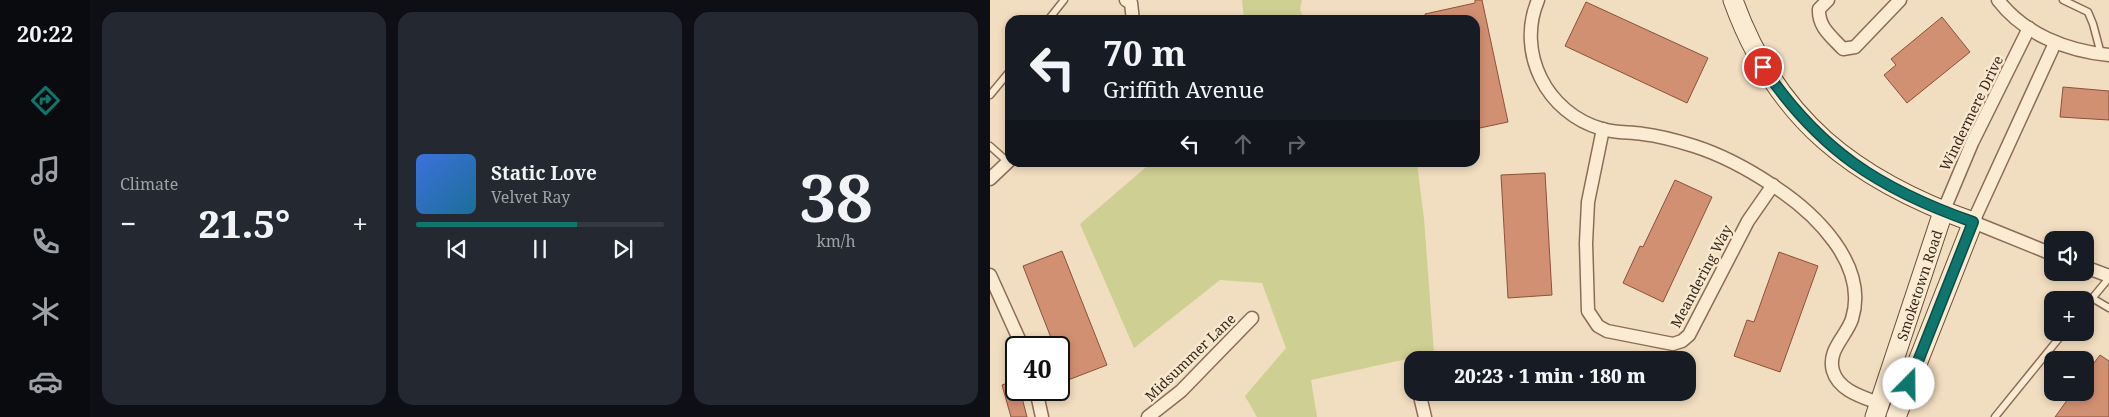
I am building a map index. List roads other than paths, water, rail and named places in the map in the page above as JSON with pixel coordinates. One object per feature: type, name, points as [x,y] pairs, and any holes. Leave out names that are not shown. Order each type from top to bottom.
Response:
[{"type":"street","points":[[1126,0],[1131,3],[1132,15]]},
{"type":"street","points":[[1538,0],[1530,29],[1530,47],[1535,68],[1544,85],[1555,99],[1576,117],[1603,130],[1661,137],[1695,147],[1728,160],[1798,203],[1819,223],[1836,245],[1850,270],[1854,286],[1855,303],[1851,320],[1832,357],[1832,368],[1842,386],[1878,411]]},
{"type":"street","points":[[1733,0],[1743,28],[1763,67],[1783,97],[1828,144],[1859,168],[1943,212],[2044,251]]},
{"type":"street","points":[[1828,0],[1819,9],[1818,18],[1822,28],[1843,49],[1850,50],[1900,0]]},
{"type":"street","points":[[1998,0],[2029,28],[2055,42],[2076,50],[2105,55]]},
{"type":"street","name":"Windermere Drive","points":[[1943,212],[1972,142],[2029,28]]},
{"type":"street","points":[[1973,222],[2055,42]]},
{"type":"street","name":"Meandering Way","points":[[1603,130],[1588,202],[1586,243],[1588,311],[1598,326],[1607,331],[1674,344],[1682,341],[1689,335],[1748,221],[1773,186]]},
{"type":"street","points":[[990,179],[1005,165]]},
{"type":"street","name":"Smoketown Road","points":[[1878,411],[1943,212]]},
{"type":"street","name":"Smoketown Road","points":[[1896,417],[1973,222]]},
{"type":"street","points":[[2094,271],[2109,277]]},
{"type":"street","points":[[990,275],[1018,336]]},
{"type":"street","name":"Midsummer Lane","points":[[1148,417],[1181,391],[1252,318]]},
{"type":"street","points":[[1038,401],[1042,417]]},
{"type":"street","points":[[1421,401],[1425,417]]},
{"type":"lane","points":[[1052,15],[1064,0]]},
{"type":"lane","points":[[2064,0],[2088,12],[2105,55]]},
{"type":"lane","points":[[990,95],[1005,77]]},
{"type":"lane","points":[[990,146],[1005,158]]},
{"type":"lane","points":[[2094,296],[2109,277]]},
{"type":"lane","points":[[2094,299],[2109,308]]},
{"type":"lane","points":[[1995,417],[2057,341]]}]
